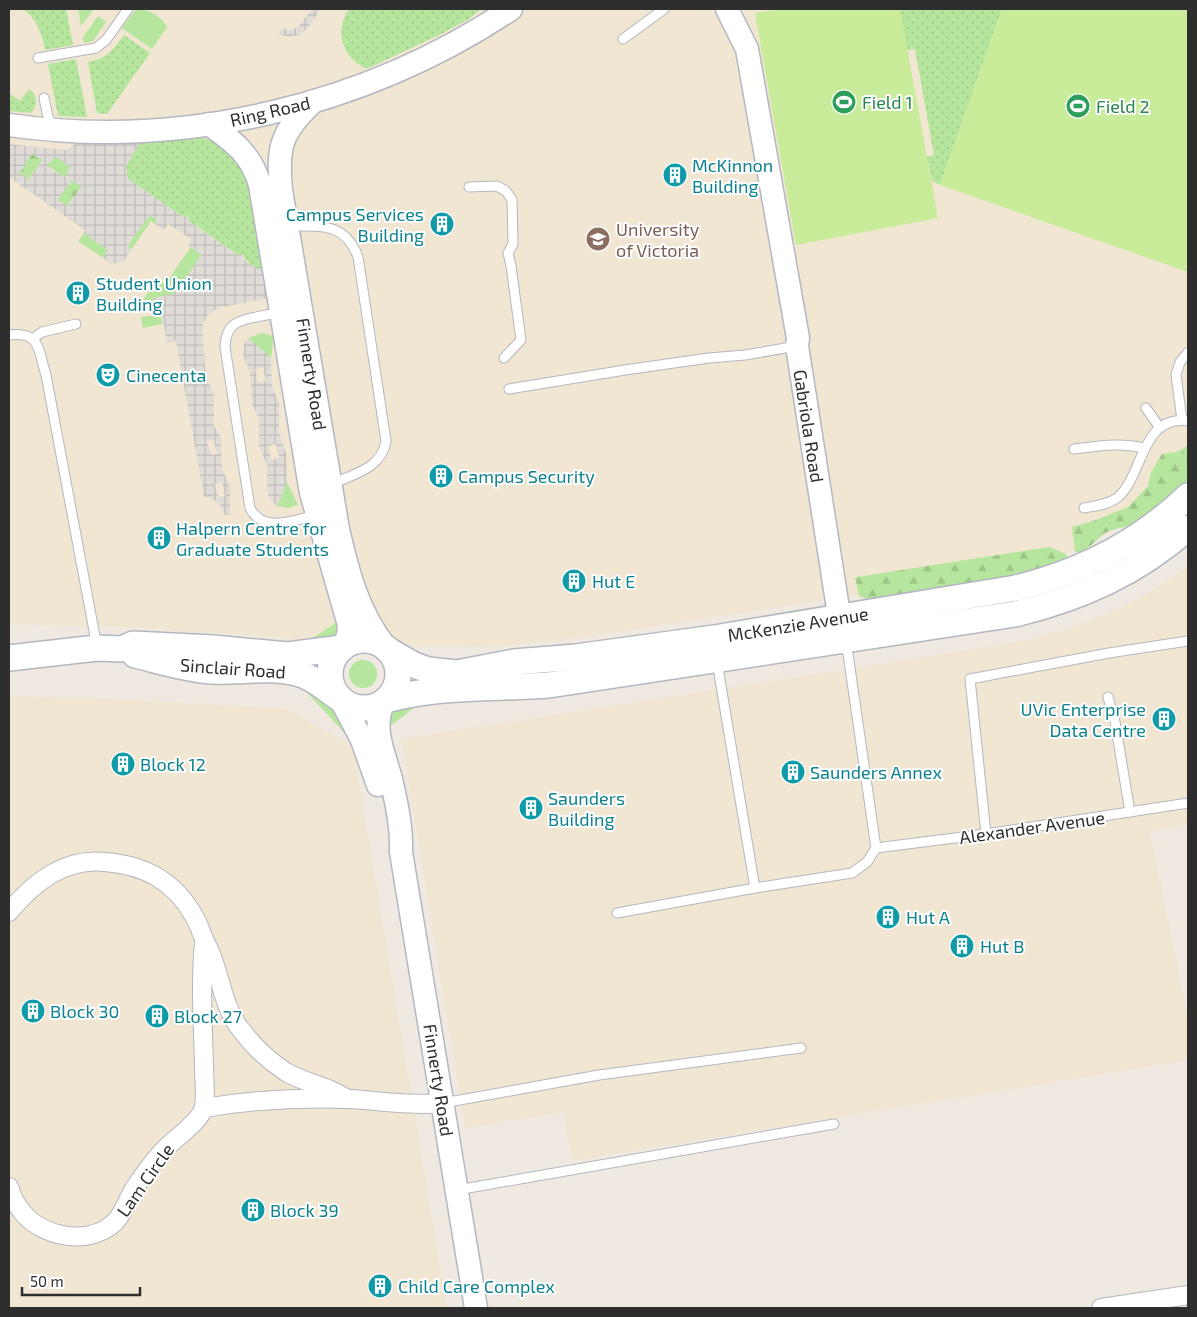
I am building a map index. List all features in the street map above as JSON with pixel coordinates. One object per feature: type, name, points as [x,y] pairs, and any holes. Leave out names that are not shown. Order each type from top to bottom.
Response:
[{"type":"main road","name":"McKenzie Avenue","points":[[387,649],[414,665],[428,670],[456,673],[514,662],[576,657],[714,638],[1016,588],[1062,575],[1101,558],[1134,539],[1188,496]]},
{"type":"main road","name":"McKenzie Avenue","points":[[385,701],[426,691],[549,685],[1015,614],[1058,603],[1095,589],[1144,562],[1188,528]]},
{"type":"main road","points":[[365,640],[378,643],[387,649],[395,662],[398,675],[394,689],[385,701],[376,706],[362,708],[353,707],[340,699],[332,686],[330,672],[333,659],[343,647],[352,642],[365,640]]},
{"type":"main road","name":"Sinclair Road","points":[[9,658],[97,648],[122,649],[133,644],[212,648],[288,655],[343,647]]},
{"type":"main road","name":"Sinclair Road","points":[[122,649],[131,654],[193,669],[228,672],[275,670],[299,674],[313,680],[340,699]]},
{"type":"street","name":"Ring Road","points":[[9,125],[96,132],[132,131],[243,119],[314,101],[362,85],[432,54],[467,36],[511,9]]},
{"type":"street","name":"Gabriola Road","points":[[731,10],[747,50],[787,266],[798,338],[797,346],[843,640]]},
{"type":"street","name":"Finnerty Road","points":[[314,101],[288,129],[280,150],[277,226],[325,513],[348,625],[348,635],[343,647]]},
{"type":"street","name":"Finnerty Road","points":[[209,124],[234,142],[251,162],[277,226]]},
{"type":"street","name":"Finnerty Road","points":[[325,513],[366,618],[387,649]]},
{"type":"street","name":"Finnerty Road","points":[[340,699],[362,740],[378,785],[392,835],[401,852]]},
{"type":"street","name":"Finnerty Road","points":[[385,701],[378,716],[378,732],[392,782],[402,833],[401,852],[476,1308]]},
{"type":"street","points":[[9,912],[35,884],[49,874],[83,863],[100,861],[118,863],[149,872],[171,887],[180,896],[195,918],[211,951],[232,1016],[253,1046],[287,1072],[348,1099]]},
{"type":"street","points":[[204,940],[202,1002],[204,1108],[266,1100],[348,1099],[428,1104],[442,1103]]},
{"type":"street","points":[[202,1002],[226,1000]]},
{"type":"street","name":"Lam Circle","points":[[9,1187],[12,1198],[24,1214],[44,1230],[71,1236],[96,1233],[112,1224],[122,1215],[133,1190],[161,1151],[174,1138],[194,1123],[204,1108]]},
{"type":"street","points":[[1101,1308],[1188,1295]]},
{"type":"lane","points":[[38,58],[96,48],[106,40],[128,9]]},
{"type":"lane","points":[[623,39],[664,9]]},
{"type":"lane","points":[[44,98],[48,117],[56,130]]},
{"type":"lane","points":[[469,187],[497,186],[506,191],[512,200],[514,233],[513,244],[508,254],[521,340],[504,358]]},
{"type":"lane","points":[[277,226],[324,226],[331,228],[350,242],[358,257],[386,441],[385,449],[377,462],[321,489]]},
{"type":"lane","points":[[292,319],[241,320],[231,327],[226,337],[225,346],[250,508],[260,520],[272,524],[325,513]]},
{"type":"lane","points":[[34,338],[42,332],[76,324]]},
{"type":"lane","points":[[9,335],[28,335],[34,338],[46,375],[97,648]]},
{"type":"lane","points":[[509,389],[692,360],[797,346]]},
{"type":"lane","points":[[1084,508],[1105,504],[1125,491],[1131,482],[1144,448],[1160,428],[1185,420],[1176,374],[1180,362],[1188,352]]},
{"type":"lane","points":[[1146,408],[1160,428]]},
{"type":"lane","points":[[1074,450],[1112,444],[1127,444],[1144,448]]},
{"type":"lane","name":"Gabriola Road","points":[[843,640],[848,654],[876,848]]},
{"type":"lane","points":[[986,834],[970,680],[1109,653],[1188,641]]},
{"type":"lane","points":[[719,660],[719,674],[755,888]]},
{"type":"lane","points":[[1108,697],[1115,722],[1130,812]]},
{"type":"lane","name":"Alexander Avenue","points":[[876,848],[986,834],[1188,803]]},
{"type":"lane","points":[[617,913],[852,873],[867,862],[876,848]]},
{"type":"lane","points":[[442,1103],[599,1075],[801,1048]]},
{"type":"lane","points":[[457,1190],[834,1124]]},
{"type":"shaded area","name":"University of Victoria","points":[[9,9],[1188,9],[1188,469],[1137,515],[1107,534],[1077,549],[1053,558],[1003,572],[572,639],[480,647],[430,646],[124,627],[9,624]]},
{"type":"shaded area","points":[[312,9],[321,9],[301,34],[290,37],[278,34],[282,28],[290,30],[298,27]]},
{"type":"shaded area","points":[[142,139],[126,166],[128,179],[183,217],[188,216],[189,221],[237,255],[241,254],[243,259],[268,273],[273,297],[217,308],[207,316],[202,327],[206,376],[214,395],[214,426],[221,437],[222,469],[230,487],[230,515],[225,515],[220,505],[212,498],[204,497],[176,341],[167,343],[164,324],[162,324],[161,315],[156,316],[153,298],[174,294],[202,255],[188,245],[191,239],[168,224],[164,230],[155,224],[157,220],[150,215],[127,246],[131,250],[123,262],[111,264],[103,258],[108,250],[84,233],[85,230],[9,177],[9,144],[66,150],[78,142]],"holes":[[[33,153],[34,156],[42,159],[36,170],[27,180],[27,177],[18,172],[21,171]],[[53,156],[63,161],[68,167],[71,166],[65,177],[48,167],[47,165],[53,159]],[[70,180],[81,186],[81,188],[67,207],[66,204],[58,201],[58,198],[60,198],[64,190],[71,183]],[[214,440],[217,454],[211,455],[207,441]],[[222,482],[225,496],[218,497],[215,484]]]},
{"type":"shaded area","points":[[248,338],[271,358],[272,386],[279,404],[279,433],[286,453],[287,482],[277,506],[270,499],[267,492],[267,465],[259,446],[259,418],[252,404],[250,372],[243,355],[244,344]],"holes":[[[263,367],[266,381],[258,382],[255,369]],[[276,444],[279,458],[271,460],[268,446]]]},
{"type":"shaded area","points":[[1188,566],[1188,825],[1150,831],[1188,1019],[1188,1060],[572,1161],[564,1112],[465,1128],[401,739],[1037,638],[1088,622],[1118,609],[1156,589]]},
{"type":"shaded area","points":[[9,696],[110,699],[286,709],[353,746],[447,1308],[9,1308]]},
{"type":"green space","points":[[23,9],[66,9],[73,45],[45,50],[38,27]]},
{"type":"green space","points":[[78,9],[94,9],[81,26]]},
{"type":"green space","points":[[136,9],[154,14],[167,27],[152,49],[122,28]]},
{"type":"green space","points":[[349,9],[481,9],[469,19],[443,33],[371,67],[365,68],[350,57],[343,42],[342,26]]},
{"type":"green space","name":"Field 1","points":[[781,9],[900,9],[938,218],[796,245],[755,13]]},
{"type":"green space","points":[[900,9],[1002,9],[940,185],[932,181],[927,157],[934,155],[915,49],[907,50]]},
{"type":"green space","name":"Field 2","points":[[1002,9],[1188,9],[1188,272],[940,185]]},
{"type":"green space","points":[[98,16],[106,22],[93,41],[84,43],[83,37]]},
{"type":"green space","points":[[124,35],[150,53],[107,114],[97,113],[88,62],[109,53]]},
{"type":"green space","points":[[76,59],[87,117],[58,116],[48,64]]},
{"type":"green space","points":[[29,89],[34,94],[36,100],[35,107],[31,113],[9,111],[9,93],[20,101]]},
{"type":"green space","points":[[193,136],[213,140],[247,166],[268,273],[253,266],[242,254],[238,255],[189,221],[188,217],[183,217],[128,179],[126,166],[142,139]]},
{"type":"green space","points":[[33,153],[34,156],[42,159],[43,162],[30,179],[27,180],[18,171],[21,171]]},
{"type":"green space","points":[[53,156],[71,166],[65,177],[48,167],[47,165],[53,159]]},
{"type":"green space","points":[[70,180],[81,186],[81,188],[67,207],[66,204],[58,201],[57,198]]},
{"type":"green space","points":[[149,215],[157,220],[155,224],[151,221],[131,250],[127,247]]},
{"type":"green space","points":[[84,233],[108,250],[103,258],[78,241]]},
{"type":"green space","points":[[191,247],[202,255],[174,294],[153,298],[153,301],[139,305],[138,302],[141,303],[157,279],[165,284]]},
{"type":"green space","points":[[161,315],[162,324],[143,328],[141,317]]},
{"type":"green space","points":[[262,333],[274,336],[271,358],[248,338]]},
{"type":"green space","points":[[1188,446],[1188,464],[1176,452]]},
{"type":"green space","points":[[1176,452],[1188,464],[1188,478],[1177,491],[1133,524],[1107,532],[1088,548],[1075,552],[1072,527],[1128,507],[1148,486],[1151,472],[1162,454]]},
{"type":"green space","points":[[287,482],[298,505],[288,508],[277,506]]},
{"type":"green space","points":[[1049,547],[1066,554],[1068,564],[1060,568],[872,601],[859,596],[855,577],[857,577]]},
{"type":"green space","points":[[339,621],[339,636],[303,644]]},
{"type":"green space","points":[[363,660],[373,664],[377,674],[373,684],[363,688],[353,684],[349,674],[353,664]]},
{"type":"green space","points":[[299,684],[330,700],[352,741]]},
{"type":"green space","points":[[424,700],[389,727],[387,713]]},
{"type":"place","name":"Field 1","points":[[844,102]]},
{"type":"place","name":"Field 2","points":[[1078,106]]},
{"type":"place","name":"McKinnon Building","points":[[675,175]]},
{"type":"place","name":"Campus Services Building","points":[[442,224]]},
{"type":"place","name":"University of Victoria","points":[[598,239]]},
{"type":"place","name":"Student Union Building","points":[[78,293]]},
{"type":"place","name":"Cinecenta","points":[[108,375]]},
{"type":"place","name":"Campus Security","points":[[441,476]]},
{"type":"place","name":"Halpern Centre for Graduate Students","points":[[159,538]]},
{"type":"place","name":"Hut E","points":[[574,581]]},
{"type":"place","name":"UVic Enterprise Data Centre","points":[[1164,719]]},
{"type":"place","name":"Block 12","points":[[123,764]]},
{"type":"place","name":"Saunders Annex","points":[[793,772]]},
{"type":"place","name":"Saunders Building","points":[[531,808]]},
{"type":"place","name":"Hut A","points":[[888,917]]},
{"type":"place","name":"Hut B","points":[[962,946]]},
{"type":"place","name":"Block 30","points":[[33,1011]]},
{"type":"place","name":"Block 27","points":[[157,1016]]},
{"type":"place","name":"Block 39","points":[[253,1210]]},
{"type":"place","name":"Child Care Complex","points":[[380,1286]]}]
